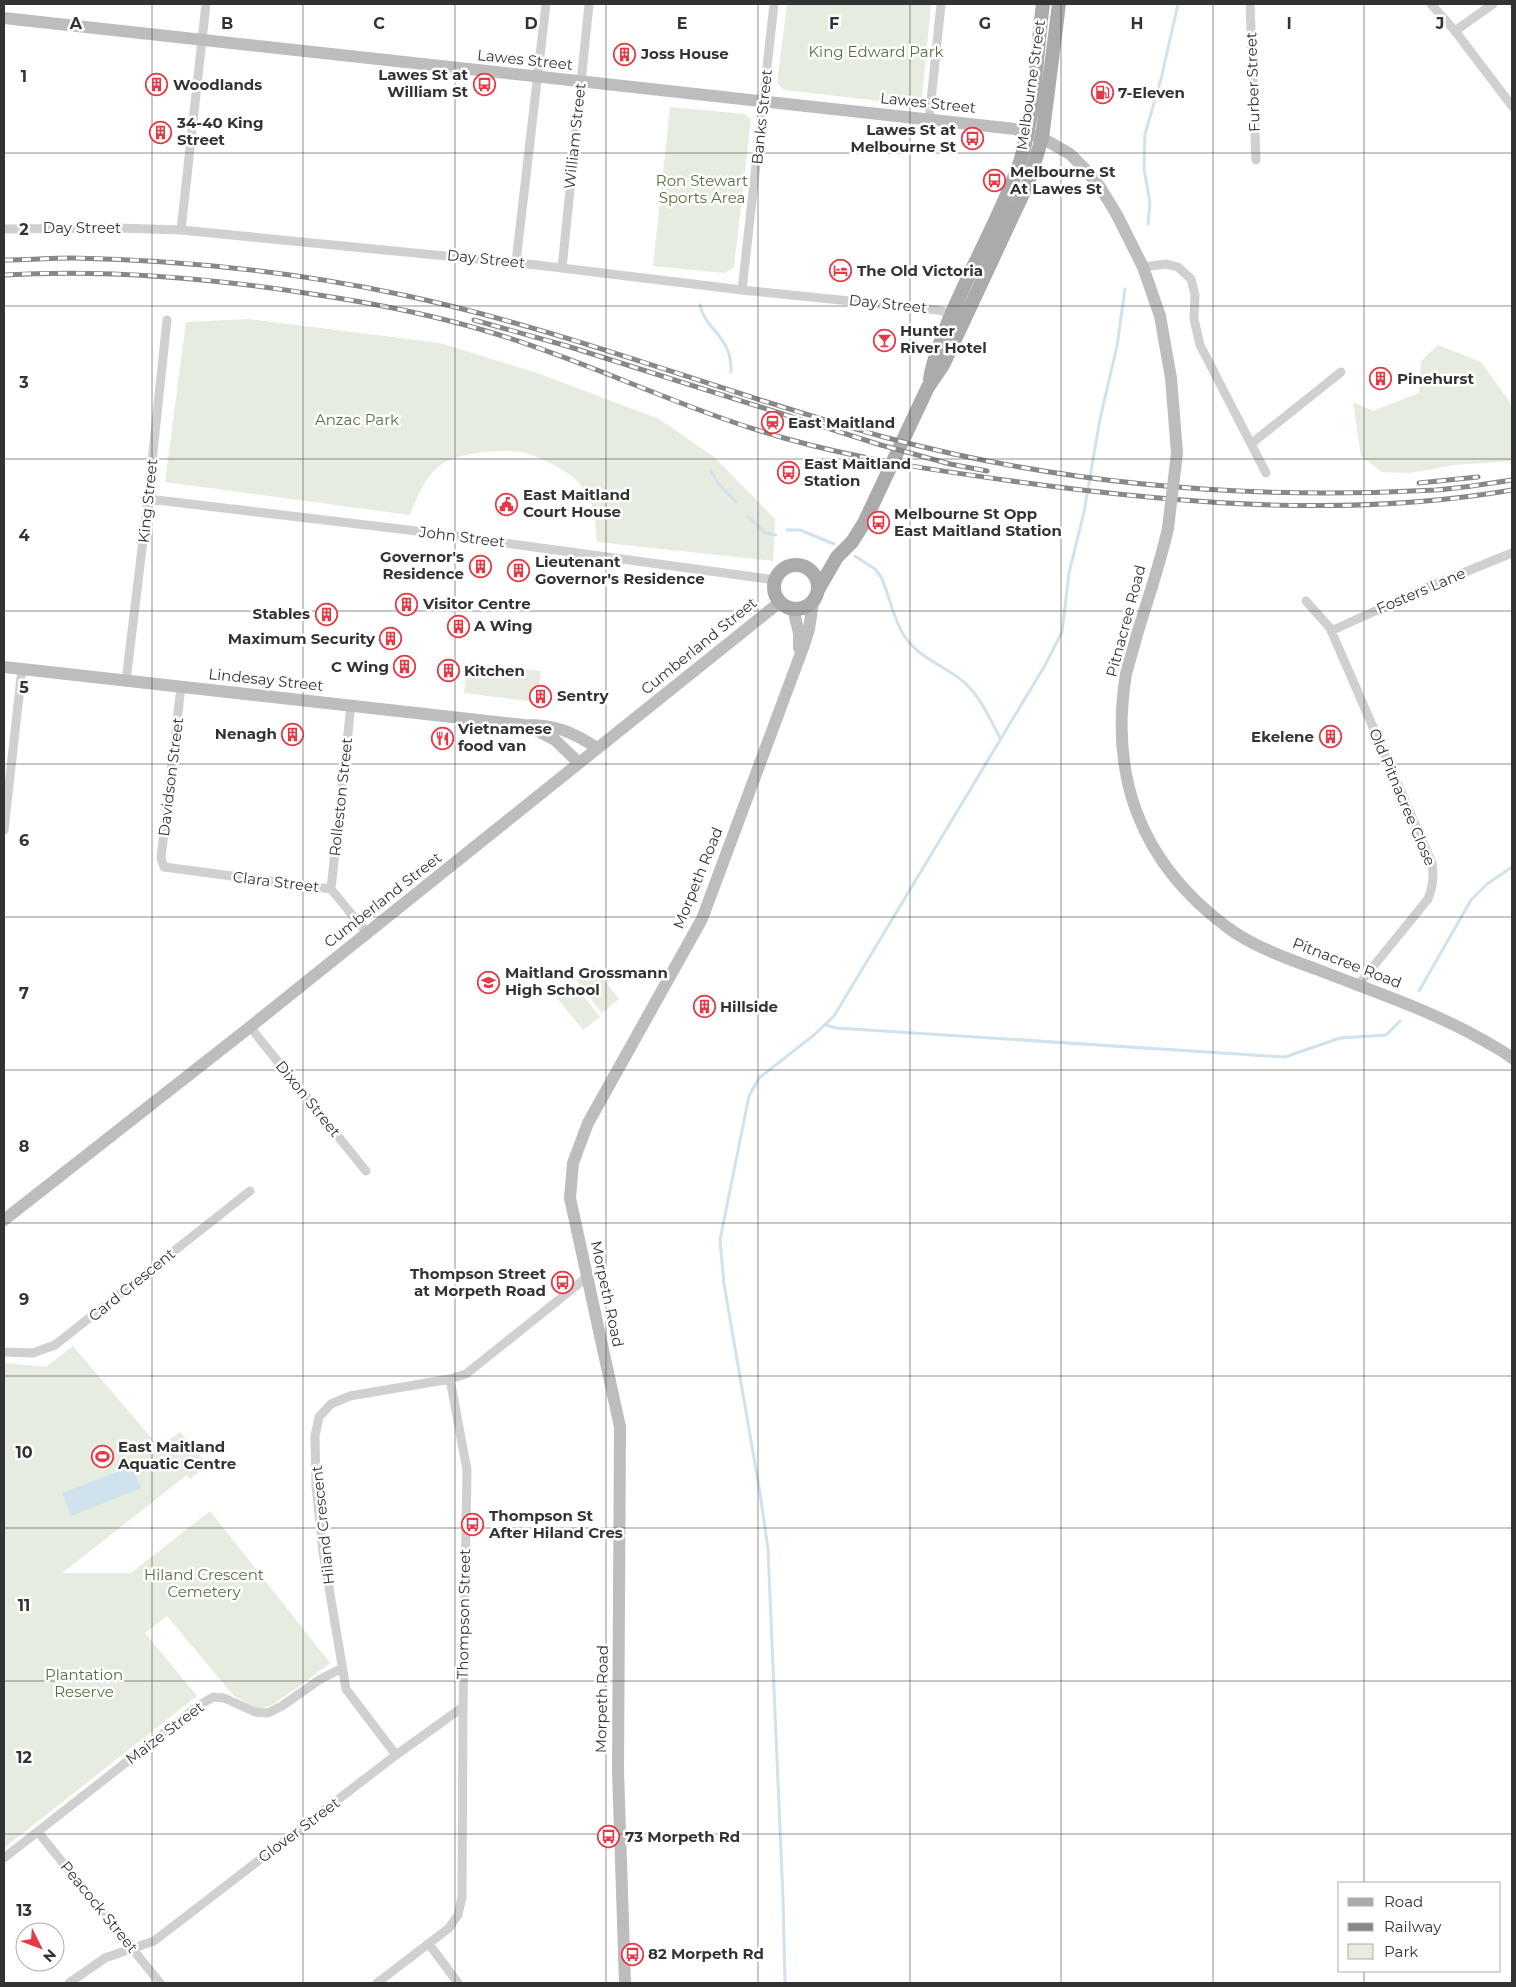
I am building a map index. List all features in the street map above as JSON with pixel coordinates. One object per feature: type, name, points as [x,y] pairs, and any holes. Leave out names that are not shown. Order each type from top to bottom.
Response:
[{"type":"main road","name":"Melbourne Street","points":[[815,596],[837,557],[852,542],[864,523],[928,387],[943,365],[959,316],[1020,161],[1027,133],[1034,89],[1043,4]]},
{"type":"main road","name":"Melbourne Street","points":[[959,316],[1017,209],[1036,162],[1042,138],[1059,4]]},
{"type":"main road","name":"Lawes Street","points":[[4,18],[929,120],[1015,130],[1042,138]]},
{"type":"main road","name":"Pitnacree Road","points":[[1042,138],[1070,154],[1085,169],[1100,187],[1117,215],[1143,267],[1160,316],[1165,342],[1175,413],[1177,453],[1168,528],[1127,672],[1121,717],[1122,753],[1129,790],[1143,828],[1166,867],[1194,901],[1228,928],[1267,949],[1316,970],[1360,984],[1457,1025],[1512,1058]]},
{"type":"main road","name":"Melbourne Street","points":[[800,565],[819,564],[837,557]]},
{"type":"main road","points":[[800,565],[808,569],[815,576],[815,596],[804,608],[793,609],[780,602],[775,590],[776,580],[786,568],[800,565]]},
{"type":"main road","name":"Morpeth Road","points":[[625,1983],[618,1772],[620,1427],[570,1198],[573,1163],[588,1123],[702,919],[809,629],[815,596]]},
{"type":"main road","name":"Cumberland Street","points":[[5,1217],[250,1027],[780,602]]},
{"type":"main road","name":"Morpeth Road","points":[[793,609],[799,633],[797,660]]},
{"type":"main road","name":"Lindesay Street","points":[[4,668],[524,726],[540,725],[561,729],[582,738],[597,748]]},
{"type":"main road","name":"Lindesay Street","points":[[524,726],[555,740],[579,763]]},
{"type":"street","points":[[181,230],[206,4]]},
{"type":"street","points":[[516,262],[546,4]]},
{"type":"street","name":"William Street","points":[[562,268],[589,4]]},
{"type":"street","name":"Banks Street","points":[[742,290],[774,4]]},
{"type":"street","points":[[929,120],[940,4]]},
{"type":"street","name":"Furber Street","points":[[1250,4],[1256,160]]},
{"type":"street","points":[[1431,4],[1455,31],[1512,106]]},
{"type":"street","points":[[1455,31],[1493,4]]},
{"type":"street","name":"Day Street","points":[[4,229],[118,228],[181,230],[516,262],[742,290],[938,310],[959,316]]},
{"type":"street","points":[[1143,267],[1166,264],[1178,267],[1191,279],[1195,295],[1194,319],[1200,345],[1266,473]]},
{"type":"street","name":"King Street","points":[[126,681],[148,499],[166,320]]},
{"type":"street","points":[[1252,443],[1341,372]]},
{"type":"street","name":"John Street","points":[[148,499],[416,531],[776,580]]},
{"type":"street","name":"Fosters Lane","points":[[1331,630],[1428,587],[1512,553]]},
{"type":"street","name":"Old Pitnacree Close","points":[[1306,601],[1331,630],[1432,863],[1434,874],[1433,887],[1428,899],[1360,984]]},
{"type":"street","points":[[4,830],[22,669]]},
{"type":"street","name":"Davidson Street","points":[[164,867],[161,858],[181,687]]},
{"type":"street","name":"Rolleston Street","points":[[331,889],[351,706]]},
{"type":"street","name":"Clara Street","points":[[164,867],[331,889],[367,933]]},
{"type":"street","name":"Dixon Street","points":[[250,1027],[366,1171]]},
{"type":"street","name":"Card Crescent","points":[[4,1352],[33,1353],[55,1345],[250,1191]]},
{"type":"street","points":[[450,1379],[466,1374],[586,1278]]},
{"type":"street","name":"Hiland Crescent","points":[[396,1755],[346,1689],[323,1552],[316,1486],[315,1436],[319,1417],[331,1404],[350,1396],[450,1379]]},
{"type":"street","name":"Thompson Street","points":[[377,1983],[429,1944],[455,1921],[461,1906],[463,1879],[463,1707],[467,1470],[450,1379]]},
{"type":"street","name":"Maize Street","points":[[4,1858],[198,1706],[213,1697],[224,1698],[255,1712],[268,1713],[282,1706],[319,1680],[342,1668]]},
{"type":"street","name":"Glover Street","points":[[69,1983],[106,1958],[154,1941],[396,1755],[463,1707]]},
{"type":"street","name":"Peacock Street","points":[[38,1832],[160,1983]]},
{"type":"street","points":[[429,1944],[458,1983]]},
{"type":"green space","name":"King Edward Park","points":[[787,4],[931,4],[922,98],[915,105],[784,90],[777,83]]},
{"type":"green space","name":"Ron Stewart Sports Area","points":[[670,107],[744,114],[751,119],[734,267],[725,273],[653,266]]},
{"type":"green space","name":"Anzac Park","points":[[248,319],[440,343],[537,373],[659,419],[714,457],[775,519],[773,561],[597,542],[595,519],[589,497],[580,484],[553,464],[536,456],[521,452],[478,453],[456,457],[447,461],[439,466],[425,482],[410,515],[165,482],[186,322]]},
{"type":"green space","points":[[1438,345],[1481,362],[1507,398],[1512,407],[1512,461],[1454,465],[1409,473],[1382,472],[1361,456],[1353,402],[1373,411],[1419,393],[1421,361]]},
{"type":"green space","points":[[471,663],[541,671],[537,702],[464,693],[467,666]]},
{"type":"green space","points":[[593,966],[619,999],[602,1013],[576,980]]},
{"type":"green space","points":[[574,984],[600,1017],[583,1030],[557,998]]},
{"type":"green space","points":[[73,1346],[159,1447],[180,1432],[208,1465],[190,1479],[187,1475],[62,1573],[131,1573],[210,1511],[330,1663],[270,1706],[259,1709],[234,1696],[167,1616],[145,1633],[197,1696],[4,1848],[4,1363],[46,1367]]},
{"type":"water","points":[[132,1466],[141,1488],[71,1516],[62,1493]]},
{"type":"waterway","points":[[1148,224],[1150,203],[1144,169],[1145,134],[1161,79],[1178,4]]},
{"type":"waterway","points":[[785,1983],[768,1549],[724,1284],[720,1240],[749,1096],[759,1078],[814,1035],[834,1016],[1044,667],[1062,632],[1069,573],[1084,512],[1100,419],[1117,346],[1125,289]]},
{"type":"waterway","points":[[700,305],[703,314],[727,350],[731,372]]},
{"type":"waterway","points":[[711,471],[718,483],[736,502]]},
{"type":"waterway","points":[[748,516],[765,533],[776,535]]},
{"type":"waterway","points":[[787,530],[800,530],[834,544]]},
{"type":"waterway","points":[[855,556],[875,569],[881,577],[897,623],[911,645],[958,677],[971,689],[985,709],[1000,738]]},
{"type":"waterway","points":[[1419,991],[1471,900],[1487,884],[1512,867]]},
{"type":"waterway","points":[[826,1025],[836,1028],[1285,1057],[1340,1038],[1386,1035],[1400,1021]]},
{"type":"railway","points":[[4,260],[73,258],[156,261],[280,274],[403,295],[525,326],[884,437],[1020,467],[1089,478],[1227,490],[1297,493],[1367,493],[1436,490],[1512,480]]},
{"type":"railway","points":[[4,275],[81,273],[197,279],[274,288],[403,310],[493,333],[530,345],[710,414],[784,438],[871,459],[989,478],[1080,490],[1203,502],[1265,505],[1328,506],[1389,504],[1451,499],[1512,490]]},
{"type":"railway","points":[[474,320],[567,346],[881,445],[950,464],[987,471]]},
{"type":"railway","points":[[1419,483],[1478,477]]},
{"type":"place","name":"Joss House","points":[[625,54]]},
{"type":"place","name":"Lawes St at William St","points":[[484,84]]},
{"type":"place","name":"Woodlands","points":[[157,85]]},
{"type":"place","name":"7-Eleven","points":[[1102,93]]},
{"type":"place","name":"34-40 King Street","points":[[161,132]]},
{"type":"place","name":"Lawes St at Melbourne St","points":[[972,139]]},
{"type":"place","name":"Melbourne St At Lawes St","points":[[994,181]]},
{"type":"place","name":"The Old Victoria","points":[[841,271]]},
{"type":"place","name":"Hunter River Hotel","points":[[884,340]]},
{"type":"place","name":"Pinehurst","points":[[1381,379]]},
{"type":"place","name":"East Maitland","points":[[772,423]]},
{"type":"place","name":"East Maitland Station","points":[[788,473]]},
{"type":"place","name":"East Maitland Court House","points":[[507,504]]},
{"type":"place","name":"Melbourne St Opp East Maitland Station","points":[[878,523]]},
{"type":"place","name":"Governor's Residence","points":[[480,566]]},
{"type":"place","name":"Lieutenant Governor's Residence","points":[[519,571]]},
{"type":"place","name":"Visitor Centre","points":[[407,604]]},
{"type":"place","name":"Stables","points":[[326,614]]},
{"type":"place","name":"A Wing","points":[[458,626]]},
{"type":"place","name":"Maximum Security","points":[[391,639]]},
{"type":"place","name":"C Wing","points":[[405,667]]},
{"type":"place","name":"Kitchen","points":[[448,671]]},
{"type":"place","name":"Sentry","points":[[541,696]]},
{"type":"place","name":"Nenagh","points":[[293,734]]},
{"type":"place","name":"Ekelene","points":[[1330,737]]},
{"type":"place","name":"Vietnamese food van","points":[[442,738]]},
{"type":"place","name":"Maitland Grossmann High School","points":[[489,982]]},
{"type":"place","name":"Hillside","points":[[704,1007]]},
{"type":"place","name":"Thompson Street at Morpeth Road","points":[[562,1283]]},
{"type":"place","name":"East Maitland Aquatic Centre","points":[[102,1456]]},
{"type":"place","name":"Thompson St After Hiland Cres","points":[[473,1525]]},
{"type":"place","name":"73 Morpeth Rd","points":[[609,1837]]},
{"type":"place","name":"82 Morpeth Rd","points":[[632,1954]]},
{"type":"park label","name":"Hiland Crescent Cemetery","points":[[204,1584]]},
{"type":"park label","name":"Plantation Reserve","points":[[84,1684]]}]
